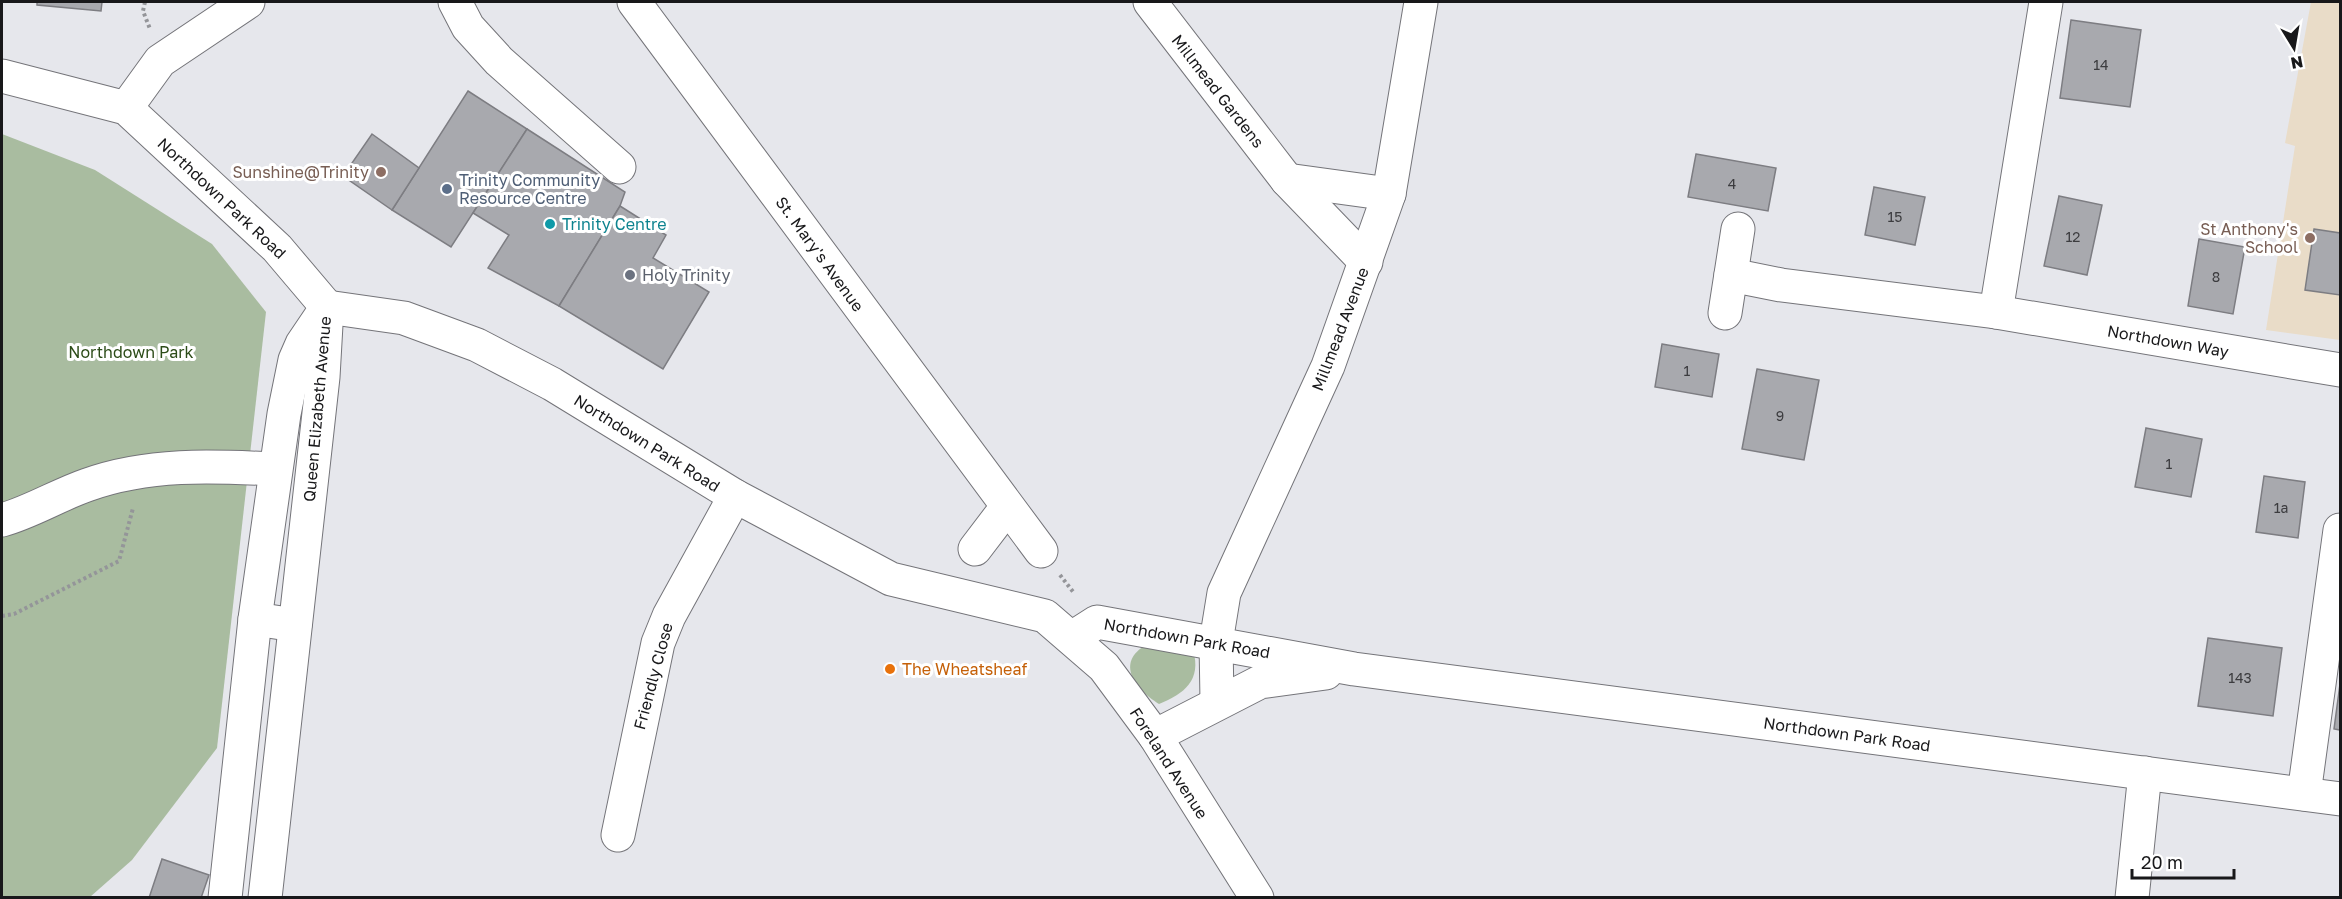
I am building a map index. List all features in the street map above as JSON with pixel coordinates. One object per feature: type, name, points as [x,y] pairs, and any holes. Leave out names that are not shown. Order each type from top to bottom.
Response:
[{"type":"street","points":[[126,108],[160,61],[248,2]]},
{"type":"street","points":[[455,2],[468,27],[499,61],[619,167]]},
{"type":"street","name":"St. Mary's Avenue","points":[[634,2],[1041,551]]},
{"type":"street","name":"Millmead Gardens","points":[[1150,2],[1287,180],[1366,262]]},
{"type":"street","name":"Millmead Avenue","points":[[1217,701],[1216,642],[1224,593],[1328,366],[1389,194],[1421,2]]},
{"type":"street","points":[[1996,312],[2046,2]]},
{"type":"street","name":"Northdown Park Road","points":[[2,76],[126,108],[277,248],[327,307],[404,318],[477,345],[552,384],[735,496],[891,579],[1045,616],[1084,630],[1216,642],[1354,669],[2340,799]]},
{"type":"street","points":[[1287,180],[1389,194]]},
{"type":"street","points":[[1725,313],[1738,229]]},
{"type":"street","name":"Northdown Way","points":[[1731,275],[1780,285],[1996,312],[2340,370]]},
{"type":"street","name":"Queen Elizabeth Avenue","points":[[225,897],[255,619],[275,469],[295,360],[308,334],[327,307]]},
{"type":"street","name":"Queen Elizabeth Avenue","points":[[265,897],[323,369],[327,307]]},
{"type":"street","points":[[2,520],[88,484],[142,469],[225,466],[275,469]]},
{"type":"street","name":"Friendly Close","points":[[618,835],[658,643],[669,616],[735,496]]},
{"type":"street","points":[[975,549],[1007,507]]},
{"type":"street","points":[[2304,794],[2340,530]]},
{"type":"street","points":[[255,619],[295,625]]},
{"type":"street","name":"Foreland Avenue","points":[[1084,630],[1104,667],[1155,735],[1257,897]]},
{"type":"street","name":"Northdown Park Road","points":[[1155,735],[1217,701],[1260,682],[1354,669]]},
{"type":"street","points":[[2132,897],[2145,773]]},
{"type":"path","points":[[2,616],[14,614],[119,561],[142,469]]},
{"type":"path","points":[[1041,551],[1084,630]]},
{"type":"shaded area","name":"St Anthony's School","points":[[2311,2],[2340,2],[2340,340],[2266,330],[2295,146],[2285,143]]},
{"type":"green space","name":"Northdown Park","points":[[2,134],[95,170],[212,244],[266,312],[217,748],[132,860],[90,897],[2,897]]},
{"type":"green space","points":[[1150,643],[1193,650],[1195,661],[1193,678],[1189,684],[1176,696],[1159,704],[1142,690],[1131,674],[1130,666],[1133,657]]},
{"type":"building","points":[[37,2],[102,2],[101,11],[37,5]]},
{"type":"building","points":[[2071,20],[2141,30],[2130,107],[2060,98]]},
{"type":"building","name":"Trinity Community Resource Centre","points":[[468,91],[527,129],[451,247],[392,210]]},
{"type":"building","name":"Trinity Centre","points":[[527,129],[625,192],[620,206],[559,306],[488,268],[509,235],[473,213]]},
{"type":"building","name":"Sunshine@Trinity","points":[[372,134],[419,168],[392,210],[343,176]]},
{"type":"building","points":[[1696,154],[1776,168],[1768,211],[1688,197]]},
{"type":"building","points":[[1874,187],[1925,197],[1915,245],[1865,235]]},
{"type":"building","points":[[2059,196],[2102,205],[2087,275],[2044,266]]},
{"type":"building","name":"Holy Trinity","points":[[620,206],[666,235],[653,258],[709,292],[663,369],[559,306]]},
{"type":"building","points":[[2314,229],[2340,233],[2340,295],[2305,290]]},
{"type":"building","points":[[2199,239],[2245,247],[2233,314],[2188,306]]},
{"type":"building","points":[[1662,344],[1719,354],[1712,397],[1655,387]]},
{"type":"building","points":[[1757,369],[1819,380],[1804,460],[1742,449]]},
{"type":"building","points":[[2146,428],[2202,439],[2191,497],[2135,487]]},
{"type":"building","points":[[2264,476],[2305,482],[2298,538],[2256,532]]},
{"type":"building","points":[[2208,638],[2282,648],[2273,716],[2198,706]]},
{"type":"building","points":[[2340,684],[2340,730],[2334,729]]},
{"type":"building","points":[[162,859],[209,875],[201,898],[149,898]]},
{"type":"place","name":"Sunshine@Trinity","points":[[381,172]]},
{"type":"place","name":"Trinity Community Resource Centre","points":[[447,189]]},
{"type":"place","name":"Trinity Centre","points":[[550,224]]},
{"type":"place","name":"St Anthony's School","points":[[2310,238]]},
{"type":"place","name":"Holy Trinity","points":[[630,275]]},
{"type":"place","name":"The Wheatsheaf","points":[[890,669]]}]
